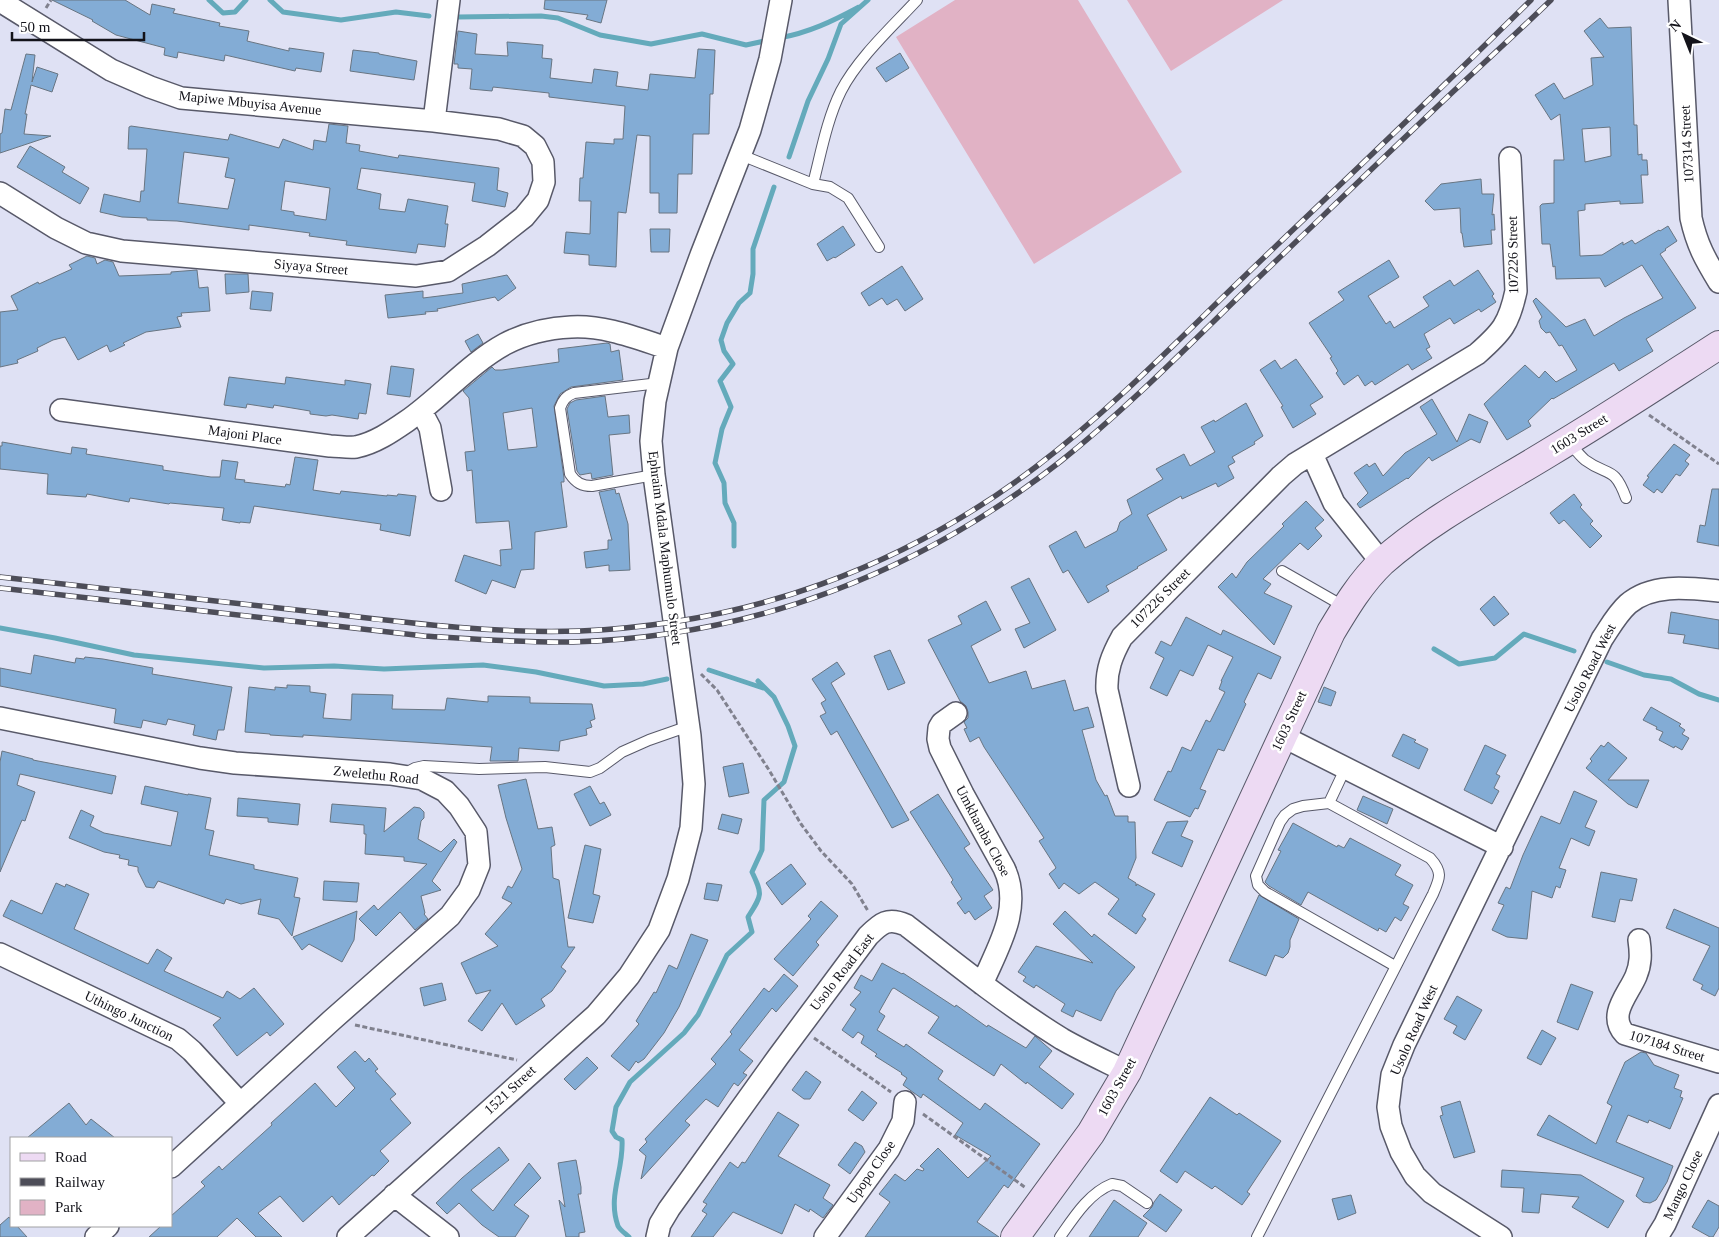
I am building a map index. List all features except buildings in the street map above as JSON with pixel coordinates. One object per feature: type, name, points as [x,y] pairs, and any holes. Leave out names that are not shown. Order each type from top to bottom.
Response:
[{"type":"street","points":[[434,121],[449,0]]},
{"type":"street","name":"Ephraim Mdala Maphumulo Street","points":[[540,1065],[596,1015],[629,976],[659,930],[678,879],[691,828],[694,784],[689,726],[654,475],[651,441],[655,401],[667,348],[750,130],[770,59],[781,0]]},
{"type":"street","name":"107314 Street","points":[[1679,0],[1691,218],[1701,252],[1719,282]]},
{"type":"street","name":"Mapiwe Mbuyisa Avenue","points":[[0,1],[111,70],[181,98],[499,128],[523,136]]},
{"type":"street","name":"Siyaya Street","points":[[0,193],[56,228],[86,243],[122,251],[416,276],[448,271],[487,246],[524,217],[538,200],[544,182],[543,162],[536,146],[523,136]]},
{"type":"street","name":"107226 Street","points":[[1129,786],[1106,675],[1114,650],[1122,637],[1281,476],[1312,454],[1477,354],[1499,334],[1507,322],[1516,291],[1510,158]]},
{"type":"street","name":"Majoni Place","points":[[61,410],[330,446],[356,447],[378,439],[421,411],[477,364],[505,344],[536,332],[572,327],[609,330],[667,348]]},
{"type":"street","name":"1603 Street","points":[[1015,1237],[1091,1133],[1127,1072],[1331,632],[1345,608],[1365,581],[1382,563],[1416,534],[1568,441],[1719,345]]},
{"type":"street","points":[[421,411],[430,428],[441,490]]},
{"type":"street","points":[[1312,454],[1334,503],[1382,563]]},
{"type":"street","name":"Usolo Road West","points":[[1501,1237],[1432,1193],[1415,1176],[1391,1126],[1388,1107],[1392,1075],[1404,1045],[1602,639],[1615,619],[1628,604],[1645,594],[1665,589],[1719,591]]},
{"type":"street","name":"Umkhamba Close","points":[[956,713],[942,723],[939,728],[938,739],[940,748],[1010,880],[1011,909],[1006,928],[982,984]]},
{"type":"street","name":"Zwelethu Road","points":[[0,718],[226,762],[422,779],[445,791],[459,806],[476,832],[479,865],[469,890],[450,916],[240,1102],[172,1166]]},
{"type":"street","points":[[1282,736],[1502,847]]},
{"type":"street","name":"Usolo Road East","points":[[657,1237],[660,1224],[669,1209],[726,1129],[868,936],[884,922],[893,921],[906,925],[982,984],[1063,1040],[1127,1072]]},
{"type":"street","name":"107184 Street","points":[[1639,940],[1641,959],[1636,976],[1621,1004],[1617,1017],[1618,1027],[1625,1034],[1719,1062]]},
{"type":"street","name":"Uthingo Junction","points":[[0,954],[178,1039],[192,1051],[240,1102]]},
{"type":"street","name":"1521 Street","points":[[348,1237],[540,1065]]},
{"type":"street","name":"Upopo Close","points":[[825,1237],[889,1149],[904,1121],[905,1102]]},
{"type":"street","name":"Mango Close","points":[[1657,1237],[1665,1224],[1719,1105]]},
{"type":"street","points":[[394,1195],[448,1237]]},
{"type":"street","points":[[96,1237],[107,1227]]},
{"type":"lane","points":[[813,184],[830,121],[841,91],[863,58],[917,0]]},
{"type":"lane","points":[[741,155],[813,184],[830,187],[848,198],[879,247]]},
{"type":"lane","points":[[654,475],[592,486],[583,486],[574,481],[570,474],[560,408],[562,401],[568,395],[574,393],[659,383]]},
{"type":"lane","points":[[1568,441],[1585,459],[1614,474],[1621,484],[1626,498]]},
{"type":"lane","points":[[1282,571],[1345,608]]},
{"type":"lane","points":[[401,776],[415,768],[424,766],[479,769],[545,767],[590,772],[600,768],[622,752],[689,726]]},
{"type":"lane","points":[[1329,803],[1345,769]]},
{"type":"lane","points":[[1257,1237],[1433,894],[1439,880],[1436,864],[1430,858],[1329,803],[1294,809],[1280,822],[1256,876],[1258,885],[1265,892],[1396,966]]},
{"type":"lane","points":[[1060,1237],[1075,1215],[1097,1192],[1112,1184],[1122,1186],[1147,1203]]},
{"type":"path","points":[[1630,402],[1719,464]]},
{"type":"path","points":[[678,653],[717,690],[769,770],[801,824],[821,851],[852,884],[877,927]]},
{"type":"path","name":"1521 Street","points":[[332,1020],[540,1065]]},
{"type":"green space","points":[[955,0],[1078,0],[1182,172],[1034,264],[896,37]]},
{"type":"green space","points":[[1127,0],[1283,0],[1171,71]]},
{"type":"waterway","points":[[209,0],[223,13],[235,12],[246,0]]},
{"type":"waterway","points":[[270,0],[283,12],[341,20],[396,12],[429,16]]},
{"type":"waterway","points":[[789,157],[808,101],[828,59],[841,24],[868,0]]},
{"type":"waterway","points":[[779,38],[820,26],[859,7]]},
{"type":"waterway","points":[[458,17],[541,16],[558,18],[600,35],[651,44],[702,34],[746,45],[769,40]]},
{"type":"waterway","points":[[734,546],[734,523],[725,503],[724,483],[715,463],[722,429],[731,407],[720,381],[733,364],[724,351],[721,340],[727,323],[739,303],[750,293],[753,274],[753,249],[774,187]]},
{"type":"waterway","points":[[0,628],[134,655],[264,668],[334,666],[384,669],[483,665],[536,672],[604,686],[643,684],[667,679]]},
{"type":"waterway","points":[[1434,649],[1459,664],[1495,658],[1524,634],[1574,651]]},
{"type":"waterway","points":[[1607,662],[1644,675],[1671,679],[1699,694],[1719,700]]},
{"type":"waterway","points":[[709,670],[763,688]]},
{"type":"waterway","points":[[629,1237],[618,1226],[615,1215],[615,1194],[622,1151],[622,1140],[616,1137],[612,1131],[616,1107],[630,1082],[684,1033],[698,1015],[727,955],[752,932],[748,917],[759,895],[758,886],[752,872],[762,850],[764,800],[784,782],[795,746],[774,697],[758,681]]},
{"type":"railway","points":[[0,577],[420,624],[516,631],[580,631],[642,626],[703,617],[763,603],[821,584],[878,561],[933,534],[986,502],[1037,466],[1093,420],[1427,102],[1531,0]]},
{"type":"railway","points":[[0,588],[424,636],[555,642],[640,637],[706,627],[770,612],[832,591],[892,566],[951,535],[1007,500],[1087,440],[1160,373],[1381,160],[1551,0]]}]
